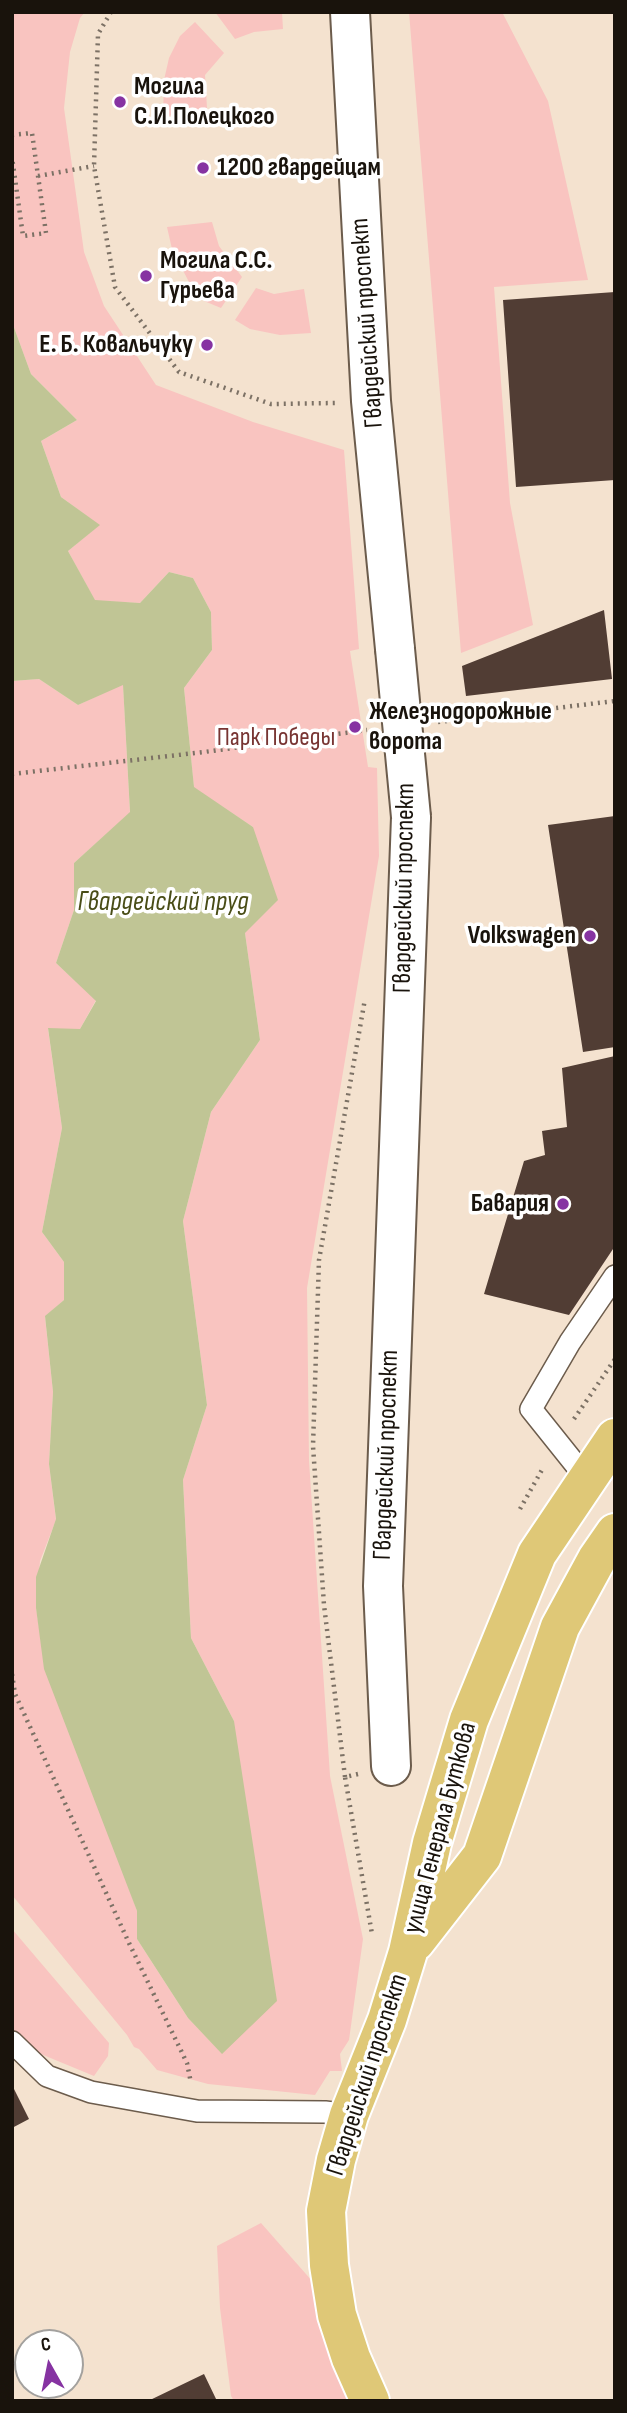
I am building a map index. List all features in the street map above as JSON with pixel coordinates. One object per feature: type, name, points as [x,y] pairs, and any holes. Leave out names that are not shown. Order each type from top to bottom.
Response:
[{"type":"main road","name":"улица Генерала Буткова","points":[[408,1952],[432,1843],[469,1720],[537,1554],[615,1438]]},
{"type":"main road","name":"улица Генерала Буткова","points":[[408,1952],[482,1856],[560,1627],[597,1559],[615,1533]]},
{"type":"main road","name":"Гвардейский проспект","points":[[370,2401],[351,2358],[338,2315],[329,2265],[326,2211],[336,2160],[349,2115],[387,2021],[408,1952]]},
{"type":"street","name":"Гвардейский проспект","points":[[350,12],[371,401],[411,817],[383,1586],[391,1766]]},
{"type":"lane","points":[[587,1479],[531,1409],[570,1342],[615,1276]]},
{"type":"lane","points":[[12,2042],[47,2076],[91,2092],[197,2111],[325,2112],[349,2115]]},
{"type":"path","points":[[111,12],[98,34],[94,166],[115,287],[179,372],[271,404],[371,401]]},
{"type":"path","points":[[12,135],[32,133],[46,233],[23,236],[12,157]]},
{"type":"path","points":[[38,176],[94,166]]},
{"type":"path","points":[[12,774],[204,752]]},
{"type":"path","points":[[345,1777],[324,1605],[314,1432],[319,1260],[366,990]]},
{"type":"path","points":[[12,1674],[15,1694],[187,2063],[197,2111]]},
{"type":"green space","name":"Парк Победы","points":[[12,12],[85,12],[80,18],[70,52],[64,108],[84,252],[104,306],[156,385],[253,422],[344,450],[359,649],[350,651],[368,767],[377,768],[379,856],[307,1288],[309,1461],[330,1776],[363,1939],[349,2040],[340,2054],[342,2071],[330,2071],[315,2095],[208,2084],[157,2070],[139,2049],[134,2047],[12,1895],[12,681],[39,679],[78,705],[123,684],[130,813],[74,863],[74,910],[56,963],[96,1000],[80,1029],[48,1029],[62,1128],[42,1232],[64,1262],[64,1300],[45,1317],[53,1392],[49,1464],[56,1520],[40,1561],[36,1608],[39,1627],[137,1911],[137,1939],[188,2018],[222,2053],[234,1721],[191,1638],[183,1480],[207,1405],[183,1221],[211,1112],[260,1040],[245,933],[253,827],[194,788],[184,688],[212,650],[211,612],[193,578],[169,572],[140,603],[95,601],[68,551],[99,525],[61,497],[41,441],[77,420],[31,374],[12,322]]},
{"type":"green space","points":[[215,12],[282,12],[283,29],[254,32],[235,39]]},
{"type":"green space","points":[[409,12],[502,12],[548,101],[588,280],[494,287],[510,503],[533,625],[461,653]]},
{"type":"green space","points":[[195,22],[224,53],[205,75],[207,108],[163,117],[164,80],[169,58],[180,36]]},
{"type":"green space","points":[[212,222],[219,246],[242,277],[221,308],[204,301],[190,284],[172,249],[167,227]]},
{"type":"green space","points":[[256,288],[274,294],[304,289],[311,333],[280,335],[250,329],[235,320]]},
{"type":"green space","points":[[12,1929],[109,2043],[108,2056],[94,2076],[36,2052],[12,2036]]},
{"type":"green space","points":[[261,2223],[313,2282],[349,2401],[234,2401],[231,2396],[220,2308],[217,2246]]},
{"type":"water","name":"Гвардейский пруд","points":[[12,322],[31,374],[77,420],[41,441],[61,497],[100,525],[68,551],[95,600],[140,603],[169,572],[193,578],[211,612],[212,650],[184,688],[194,787],[253,827],[278,900],[245,933],[260,1040],[211,1112],[183,1221],[207,1405],[183,1480],[191,1638],[234,1721],[277,2001],[222,2054],[188,2018],[137,1939],[137,1911],[44,1669],[36,1608],[36,1577],[56,1519],[49,1464],[53,1392],[45,1316],[64,1300],[64,1262],[42,1232],[62,1128],[48,1028],[80,1029],[96,1001],[56,963],[74,910],[74,863],[130,812],[123,685],[78,705],[39,679],[12,681]]},
{"type":"building","points":[[615,292],[615,480],[516,487],[503,300]]},
{"type":"building","points":[[604,610],[612,679],[466,696],[462,666]]},
{"type":"building","name":"Volkswagen","points":[[615,816],[615,1047],[583,1052],[548,825]]},
{"type":"building","name":"Бавария","points":[[615,1056],[615,1246],[569,1315],[484,1294],[524,1161],[545,1155],[542,1131],[567,1127],[562,1068]]},
{"type":"building","points":[[12,2085],[29,2119],[12,2128]]},
{"type":"building","points":[[204,2374],[217,2401],[148,2401]]},
{"type":"place","name":"Могила С.И.Полецкого","points":[[120,102]]},
{"type":"place","name":"1200 гвардейцам","points":[[203,168]]},
{"type":"place","name":"Могила С.С. Гурьева","points":[[146,276]]},
{"type":"place","name":"Е. Б. Ковальчуку","points":[[207,345]]},
{"type":"place","name":"Железнодорожные ворота","points":[[355,727]]},
{"type":"place","name":"Volkswagen","points":[[590,936]]},
{"type":"place","name":"Бавария","points":[[563,1204]]}]
